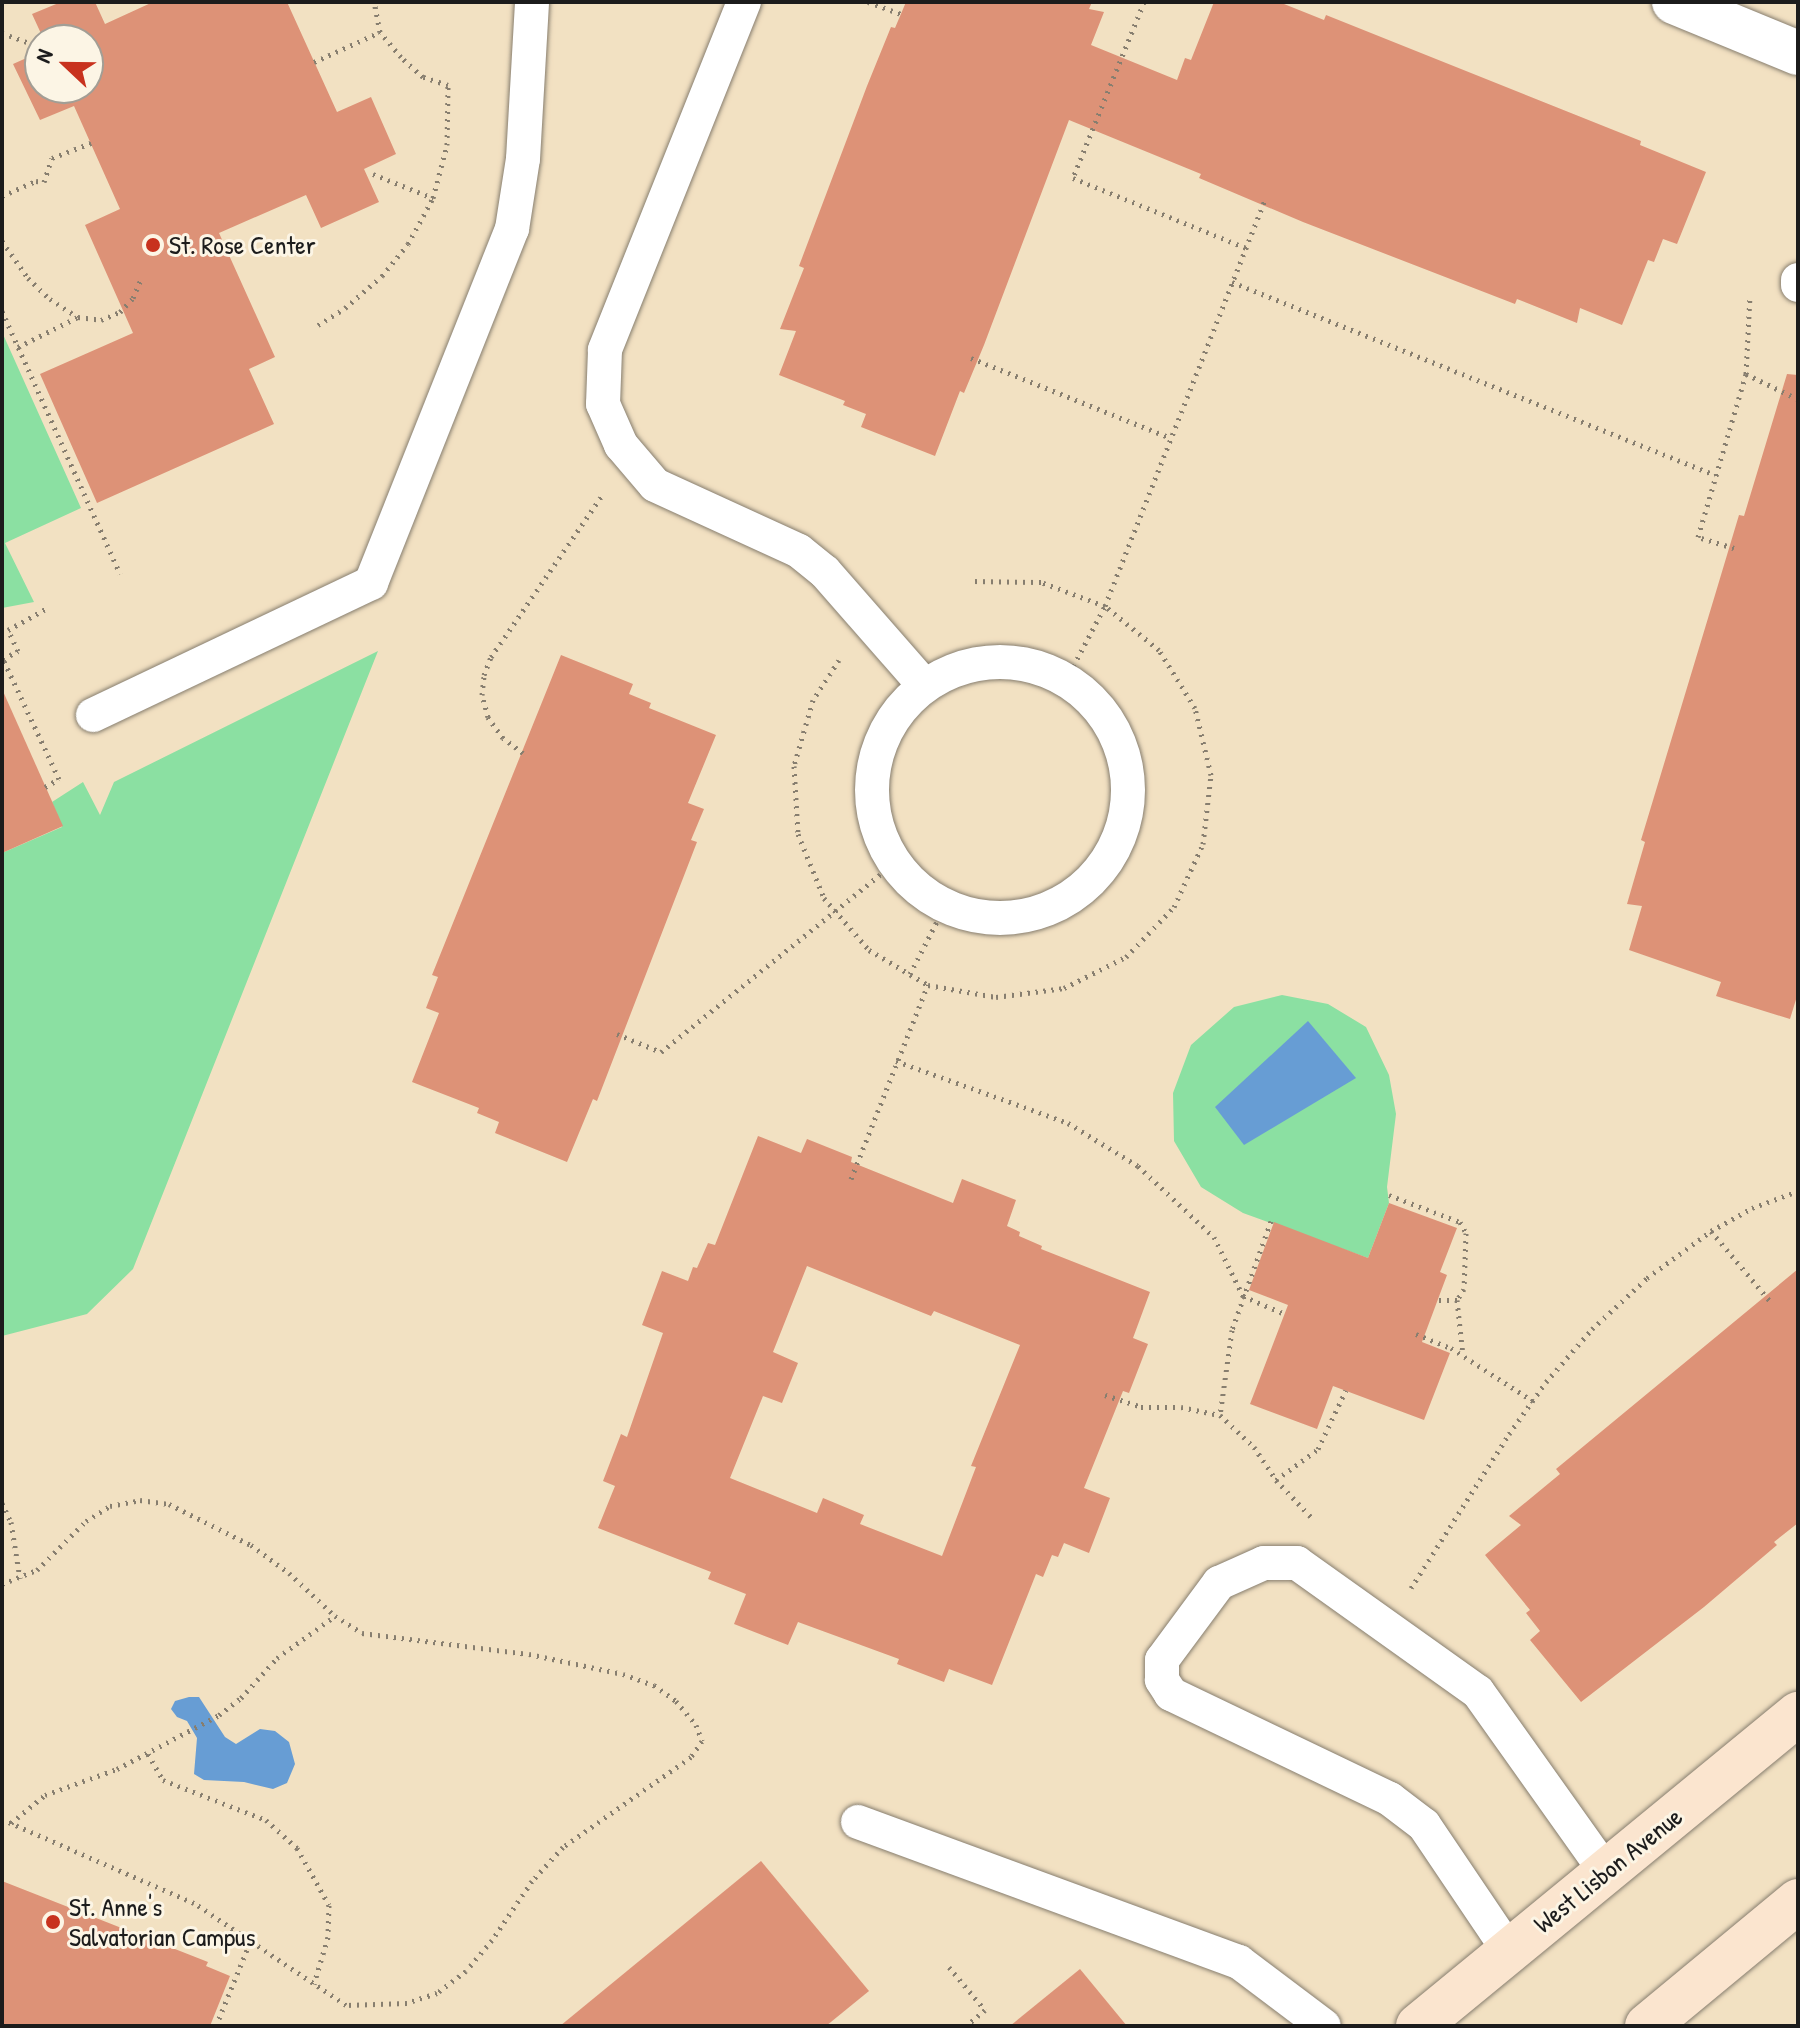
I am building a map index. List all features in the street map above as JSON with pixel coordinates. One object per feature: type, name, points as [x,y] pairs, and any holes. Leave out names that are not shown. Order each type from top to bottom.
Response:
[{"type":"main road","name":"West Lisbon Avenue","points":[[1418,2026],[1798,1714]]},
{"type":"main road","points":[[1647,2026],[1798,1901]]},
{"type":"street","points":[[1674,2],[1798,53]]},
{"type":"lane","points":[[93,715],[371,583],[512,229],[523,159],[532,2]]},
{"type":"lane","points":[[744,2],[605,350],[603,404],[630,456],[655,485],[799,551],[825,572],[924,685]]},
{"type":"lane","points":[[1008,661],[1051,671],[1088,694],[1114,729],[1129,771],[1128,812],[1114,852],[1089,885],[1054,907],[1014,918],[973,917],[945,906],[903,876],[881,840],[871,800],[875,757],[894,716],[924,685],[964,666],[1008,661]]},
{"type":"lane","points":[[1509,1951],[1424,1825],[1390,1799],[1171,1694],[1162,1680],[1162,1660],[1219,1583],[1264,1563],[1297,1563],[1478,1692],[1606,1872]]},
{"type":"lane","points":[[858,1822],[1239,1962],[1324,2026]]},
{"type":"path","points":[[318,325],[345,308],[382,276],[408,244],[433,198],[447,145],[448,85],[423,77],[380,32],[374,2]]},
{"type":"path","points":[[868,2],[901,14]]},
{"type":"path","points":[[1144,2],[1073,178],[1246,248]]},
{"type":"path","points":[[314,62],[380,32]]},
{"type":"path","points":[[2,33],[24,41]]},
{"type":"path","points":[[2,196],[36,181],[44,182],[52,158],[91,143]]},
{"type":"path","points":[[373,174],[433,198]]},
{"type":"path","points":[[1066,680],[1105,606],[1265,199]]},
{"type":"path","points":[[2,241],[28,278],[50,299],[78,317],[101,320],[120,312],[133,298],[142,277]]},
{"type":"path","points":[[1232,282],[1715,475]]},
{"type":"path","points":[[1734,548],[1698,537],[1746,374],[1751,291]]},
{"type":"path","points":[[2,311],[120,574]]},
{"type":"path","points":[[18,347],[78,317]]},
{"type":"path","points":[[971,358],[1171,438]]},
{"type":"path","points":[[1746,374],[1798,399]]},
{"type":"path","points":[[523,753],[503,738],[488,717],[482,695],[484,675],[491,657],[630,456]]},
{"type":"path","points":[[867,620],[813,700],[794,766],[798,834],[824,898],[869,950],[928,985],[996,997],[1064,988],[1126,957],[1174,907],[1203,844],[1211,775],[1195,708],[1159,650],[1105,606],[1041,582],[972,581]]},
{"type":"path","points":[[45,787],[59,779],[3,659],[18,651],[8,630],[49,607]]},
{"type":"path","points":[[617,1034],[661,1052],[894,863]]},
{"type":"path","points":[[910,974],[945,906]]},
{"type":"path","points":[[851,1179],[928,985]]},
{"type":"path","points":[[896,1061],[1068,1123],[1138,1166],[1214,1237],[1243,1296],[1285,1314]]},
{"type":"path","points":[[1399,1581],[1410,1589],[1533,1401],[1592,1329],[1647,1278],[1711,1231],[1752,1208],[1798,1191]]},
{"type":"path","points":[[1389,1195],[1460,1222],[1466,1233],[1467,1279],[1457,1300],[1463,1355]]},
{"type":"path","points":[[1220,1415],[1232,1330],[1271,1221]]},
{"type":"path","points":[[1711,1231],[1770,1301]]},
{"type":"path","points":[[1437,1300],[1457,1300]]},
{"type":"path","points":[[1416,1334],[1463,1355],[1533,1401]]},
{"type":"path","points":[[1276,1480],[1318,1449],[1346,1390]]},
{"type":"path","points":[[1105,1395],[1141,1407],[1181,1407],[1220,1415],[1254,1447],[1276,1480],[1322,1527]]},
{"type":"path","points":[[2,1584],[37,1570],[86,1521],[110,1506],[140,1500],[169,1504],[251,1545],[289,1573],[335,1616],[362,1633],[529,1654],[633,1678],[654,1685],[676,1701],[696,1725],[702,1741],[691,1757],[563,1847],[532,1881],[492,1940],[466,1971],[437,1993],[407,2003],[346,2005],[194,1903],[2,1819]]},
{"type":"path","points":[[2,1503],[11,1522],[20,1578]]},
{"type":"path","points":[[11,1823],[45,1795],[148,1754],[219,1715],[241,1698],[277,1658],[335,1616]]},
{"type":"path","points":[[148,1754],[163,1780],[266,1820],[297,1848],[329,1905],[328,1937],[314,1984]]},
{"type":"path","points":[[216,2026],[251,1940]]},
{"type":"path","points":[[949,1967],[985,2010],[966,2026]]},
{"type":"green space","points":[[2,332],[81,508],[5,543],[34,602],[2,608]]},
{"type":"green space","points":[[378,651],[133,1269],[87,1314],[2,1336],[2,853],[62,827],[52,802],[83,782],[100,815],[114,782]]},
{"type":"green space","points":[[1282,995],[1328,1004],[1366,1027],[1389,1075],[1396,1114],[1387,1187],[1389,1203],[1368,1258],[1243,1213],[1201,1187],[1174,1141],[1173,1093],[1191,1045],[1234,1007]]},
{"type":"water","points":[[1308,1021],[1356,1078],[1244,1145],[1215,1107]]},
{"type":"water","points":[[199,1697],[225,1737],[236,1744],[260,1729],[275,1731],[289,1742],[295,1764],[287,1783],[273,1789],[244,1782],[204,1780],[194,1774],[197,1738],[187,1721],[177,1717],[171,1709],[175,1701]]},
{"type":"building","name":"St. Rose Center","points":[[61,2],[95,2],[105,24],[153,2],[287,2],[337,112],[371,97],[396,154],[364,169],[379,202],[321,228],[306,195],[219,233],[275,357],[249,369],[274,424],[97,503],[40,374],[133,333],[85,225],[120,209],[74,106],[40,120],[32,104],[104,104],[104,24],[37,24],[32,14]]},
{"type":"building","points":[[906,2],[1092,2],[1089,9],[1104,12],[1091,45],[1177,80],[1185,58],[1191,60],[1214,2],[1279,2],[1324,20],[1326,15],[1641,141],[1640,145],[1706,172],[1677,244],[1663,239],[1654,262],[1648,260],[1622,325],[1580,308],[1577,323],[1517,299],[1515,304],[1303,222],[1199,178],[1201,174],[1069,120],[984,345],[964,393],[960,391],[935,456],[861,427],[866,414],[843,405],[845,401],[779,375],[796,331],[780,329],[804,268],[799,266],[867,86],[891,27],[895,28]]},
{"type":"building","name":"St. Rose Center","points":[[24,59],[24,87],[13,64]]},
{"type":"building","points":[[1787,374],[1798,375],[1798,993],[1790,1019],[1716,996],[1721,982],[1629,950],[1642,906],[1627,904],[1645,842],[1641,840],[1739,515],[1744,516]]},
{"type":"building","points":[[561,655],[633,684],[629,694],[651,703],[649,708],[716,735],[688,803],[704,809],[691,840],[697,842],[597,1101],[593,1099],[567,1162],[495,1133],[499,1122],[477,1113],[479,1108],[412,1082],[439,1013],[426,1008],[438,977],[432,975]]},
{"type":"building","points":[[2,689],[63,826],[2,853]]},
{"type":"building","points":[[758,1136],[801,1153],[807,1139],[852,1157],[851,1162],[953,1203],[962,1179],[1016,1200],[1007,1226],[1020,1232],[1019,1236],[1042,1246],[1041,1249],[1150,1292],[1133,1338],[1148,1344],[1129,1393],[1123,1391],[1084,1488],[1110,1498],[1089,1553],[1064,1543],[1058,1557],[1052,1555],[1043,1577],[1036,1574],[992,1685],[949,1669],[944,1682],[897,1664],[899,1659],[798,1622],[788,1645],[734,1624],[746,1594],[708,1579],[711,1572],[598,1528],[615,1486],[603,1481],[621,1434],[627,1437],[663,1333],[642,1325],[662,1271],[688,1281],[708,1243],[715,1245]],"holes":[[[807,1266],[931,1316],[934,1311],[1020,1345],[971,1466],[976,1467],[942,1556],[860,1524],[864,1515],[823,1498],[817,1513],[730,1478],[763,1396],[782,1403],[798,1363],[773,1352]]]},
{"type":"building","points":[[1389,1203],[1457,1228],[1440,1272],[1447,1275],[1422,1342],[1450,1353],[1424,1420],[1333,1386],[1317,1429],[1250,1404],[1288,1305],[1249,1290],[1274,1222],[1368,1258]]},
{"type":"building","points":[[1798,1269],[1798,1523],[1774,1542],[1777,1545],[1704,1607],[1581,1702],[1530,1640],[1540,1631],[1526,1613],[1530,1610],[1485,1555],[1521,1525],[1509,1516],[1560,1474],[1556,1469]]},
{"type":"building","points":[[761,1861],[869,1991],[826,2026],[560,2026]]},
{"type":"building","name":"St. Anne's Salvatorian Campus","points":[[2,1881],[208,1962],[206,1966],[230,1976],[210,2026],[2,2026]]},
{"type":"building","points":[[1080,1969],[1127,2026],[1010,2026]]},
{"type":"place","name":"St. Rose Center","points":[[153,245]]},
{"type":"place","name":"St. Anne's Salvatorian Campus","points":[[53,1922]]}]
